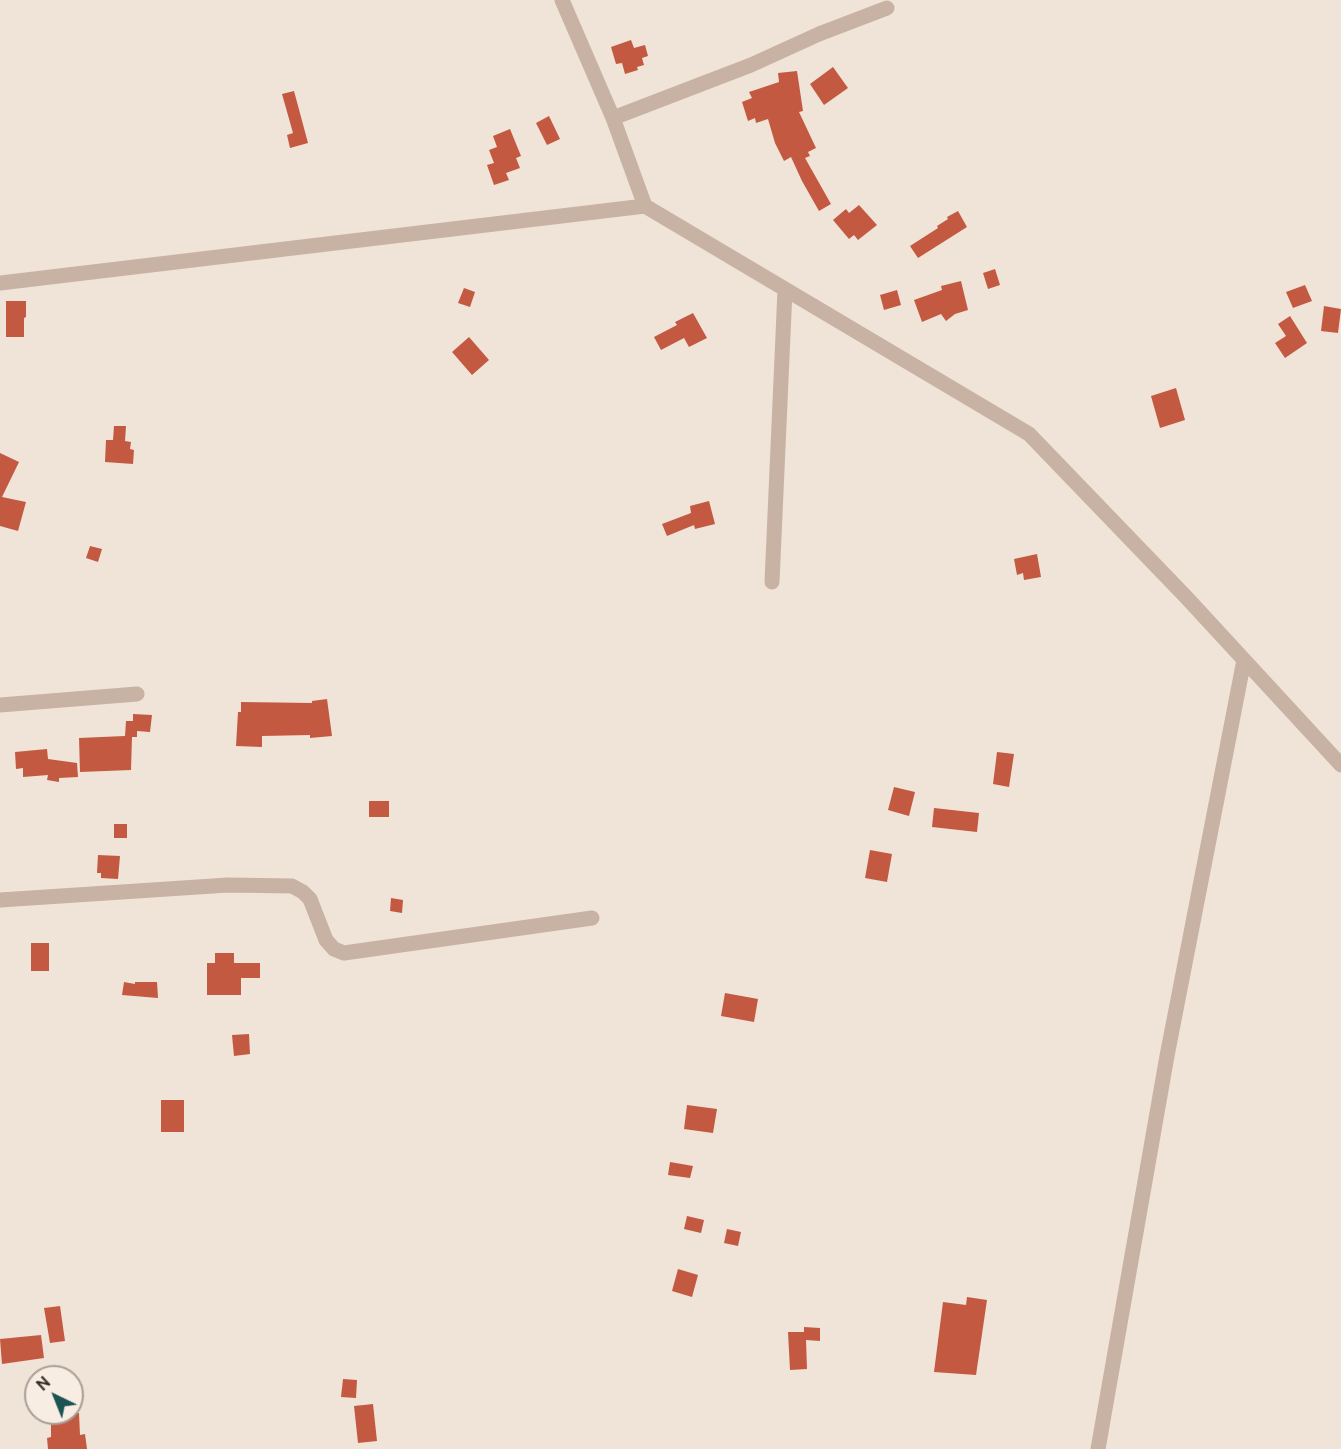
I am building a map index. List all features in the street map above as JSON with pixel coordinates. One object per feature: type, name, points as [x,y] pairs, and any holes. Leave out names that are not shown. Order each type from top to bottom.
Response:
[{"type":"street","points":[[567,1],[645,206]]},
{"type":"street","points":[[613,118],[751,65],[819,34],[887,8]]},
{"type":"street","points":[[0,283],[645,206],[1029,434],[1187,598],[1341,765]]},
{"type":"street","points":[[772,582],[785,290]]},
{"type":"street","points":[[1098,1449],[1170,1045],[1244,660]]},
{"type":"street","points":[[0,705],[137,694]]},
{"type":"street","points":[[0,900],[228,885],[292,886],[310,899],[326,940],[334,949],[344,953],[592,918]]},
{"type":"building","points":[[631,40],[634,48],[645,45],[648,56],[642,58],[644,65],[637,67],[638,70],[625,74],[622,63],[616,64],[611,47]]},
{"type":"building","points":[[833,67],[848,88],[824,105],[810,84]]},
{"type":"building","points":[[797,71],[803,111],[799,112],[816,148],[808,152],[810,156],[805,158],[831,204],[819,211],[791,157],[784,161],[775,143],[768,119],[756,123],[755,118],[748,121],[742,102],[752,98],[749,92],[779,82],[778,73]]},
{"type":"building","points":[[294,91],[308,143],[290,148],[287,135],[293,133],[282,94]]},
{"type":"building","points":[[549,116],[560,139],[547,145],[536,123]]},
{"type":"building","points":[[510,129],[521,156],[516,158],[520,168],[506,173],[509,180],[494,185],[487,165],[494,163],[489,150],[497,147],[493,136]]},
{"type":"building","points":[[859,205],[877,225],[858,240],[854,235],[849,239],[833,220],[846,209],[849,213]]},
{"type":"building","points":[[958,211],[967,227],[918,258],[910,246],[938,228],[937,226],[948,219],[947,217]]},
{"type":"building","points":[[995,269],[1000,285],[988,289],[983,273]]},
{"type":"building","points":[[961,281],[968,310],[955,314],[946,321],[941,314],[922,322],[914,300],[942,290],[941,286]]},
{"type":"building","points":[[1305,285],[1312,301],[1293,308],[1286,292]]},
{"type":"building","points":[[464,288],[475,292],[470,307],[458,303]]},
{"type":"building","points":[[897,290],[901,305],[884,310],[880,295]]},
{"type":"building","points":[[6,301],[26,301],[24,337],[6,337]]},
{"type":"building","points":[[1324,306],[1341,309],[1338,333],[1321,331]]},
{"type":"building","points":[[693,313],[707,338],[689,347],[684,338],[661,350],[654,337],[677,325],[675,322]]},
{"type":"building","points":[[1290,316],[1307,343],[1285,358],[1275,343],[1286,336],[1278,324]]},
{"type":"building","points":[[469,337],[489,360],[472,375],[452,352]]},
{"type":"building","points":[[1176,388],[1185,420],[1160,428],[1151,396]]},
{"type":"building","points":[[114,426],[126,426],[125,441],[131,442],[130,449],[134,450],[133,464],[105,462],[106,440],[113,440]]},
{"type":"building","points":[[0,453],[19,462],[2,497],[26,502],[18,531],[0,526]]},
{"type":"building","points":[[709,501],[715,524],[695,529],[694,525],[667,536],[662,524],[691,513],[690,506]]},
{"type":"building","points":[[90,546],[102,549],[98,562],[86,558]]},
{"type":"building","points":[[1037,554],[1041,577],[1024,580],[1023,573],[1017,575],[1014,559]]},
{"type":"building","points":[[327,699],[332,736],[310,738],[310,735],[262,736],[262,747],[236,746],[238,712],[241,712],[241,702],[312,703],[312,701]]},
{"type":"building","points":[[133,714],[152,715],[150,732],[137,731],[137,737],[132,737],[131,770],[80,772],[79,738],[125,736],[126,721],[133,721]]},
{"type":"building","points":[[47,749],[48,759],[77,763],[78,777],[59,778],[59,782],[47,780],[48,775],[23,777],[23,768],[16,769],[15,752]]},
{"type":"building","points":[[997,752],[1014,754],[1009,787],[993,784]]},
{"type":"building","points":[[894,787],[915,792],[909,816],[888,810]]},
{"type":"building","points":[[369,801],[389,801],[389,817],[369,817]]},
{"type":"building","points":[[934,808],[979,813],[977,832],[932,827]]},
{"type":"building","points":[[114,824],[127,824],[127,838],[114,838]]},
{"type":"building","points":[[870,850],[892,854],[887,882],[865,878]]},
{"type":"building","points":[[98,855],[120,856],[118,879],[101,878],[101,873],[97,873]]},
{"type":"building","points":[[391,898],[403,900],[402,913],[390,911]]},
{"type":"building","points":[[31,943],[49,943],[49,971],[31,971]]},
{"type":"building","points":[[215,953],[234,953],[234,963],[260,963],[260,978],[241,978],[241,995],[207,995],[207,963],[215,963]]},
{"type":"building","points":[[124,982],[135,984],[135,982],[157,982],[158,998],[122,995]]},
{"type":"building","points":[[725,993],[758,999],[754,1022],[721,1016]]},
{"type":"building","points":[[249,1034],[250,1054],[234,1056],[232,1035]]},
{"type":"building","points":[[161,1100],[184,1100],[184,1132],[161,1132]]},
{"type":"building","points":[[687,1105],[717,1109],[713,1133],[684,1129]]},
{"type":"building","points":[[670,1162],[693,1166],[690,1178],[668,1175]]},
{"type":"building","points":[[687,1216],[704,1220],[701,1233],[684,1229]]},
{"type":"building","points":[[727,1229],[741,1232],[738,1246],[724,1243]]},
{"type":"building","points":[[678,1269],[698,1275],[692,1297],[672,1291]]},
{"type":"building","points":[[967,1297],[987,1300],[976,1375],[934,1372],[943,1302],[966,1305]]},
{"type":"building","points":[[60,1306],[65,1341],[50,1343],[44,1308]]},
{"type":"building","points":[[804,1327],[820,1328],[820,1341],[806,1340],[807,1369],[790,1370],[788,1332],[804,1332]]},
{"type":"building","points":[[41,1335],[44,1358],[2,1364],[0,1339]]},
{"type":"building","points":[[343,1379],[357,1380],[356,1398],[341,1397]]},
{"type":"building","points":[[373,1404],[377,1441],[358,1443],[354,1406]]},
{"type":"building","points":[[51,1425],[80,1425],[80,1435],[85,1434],[87,1449],[48,1449],[47,1438],[51,1437]]}]
